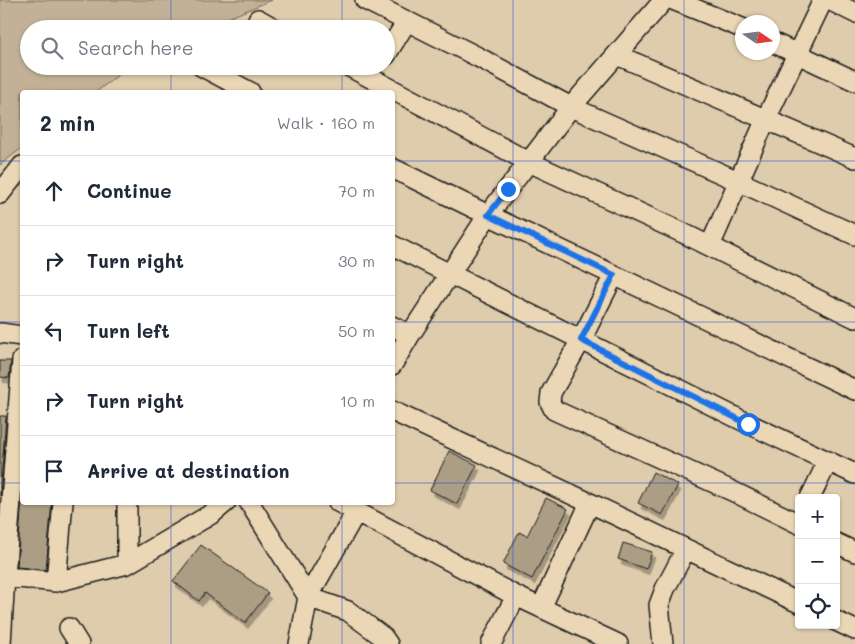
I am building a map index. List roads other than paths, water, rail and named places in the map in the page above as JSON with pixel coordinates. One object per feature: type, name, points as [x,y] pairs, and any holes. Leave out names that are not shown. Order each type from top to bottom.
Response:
[{"type":"street","points":[[364,0],[571,107],[738,180],[855,235]]},
{"type":"street","points":[[395,360],[488,215],[571,107],[664,0]]},
{"type":"street","points":[[673,0],[735,25]]},
{"type":"street","points":[[710,246],[766,119],[823,0]]},
{"type":"street","points":[[829,0],[855,13]]},
{"type":"street","points":[[395,40],[407,21]]},
{"type":"street","points":[[780,46],[855,81]]},
{"type":"street","points":[[617,54],[855,158]]},
{"type":"street","points":[[218,75],[246,90]]},
{"type":"street","points":[[372,79],[393,90]]},
{"type":"street","points":[[395,91],[529,162],[710,246],[855,318]]},
{"type":"street","points":[[0,194],[20,169]]},
{"type":"street","points":[[395,169],[855,390]]},
{"type":"street","points":[[395,248],[748,424],[855,474]]},
{"type":"street","points":[[614,275],[581,340],[551,393],[550,402],[554,410],[795,522]]},
{"type":"street","points":[[395,327],[410,334]]},
{"type":"street","points":[[0,333],[20,336]]},
{"type":"street","points":[[1,644],[2,576],[20,382]]},
{"type":"street","points":[[395,412],[590,502],[795,601]]},
{"type":"street","points":[[812,494],[828,461]]},
{"type":"street","points":[[541,608],[590,502]]},
{"type":"street","points":[[56,582],[63,505]]},
{"type":"street","points":[[127,505],[127,564]]},
{"type":"street","points":[[2,576],[56,582],[127,564],[213,514],[223,505]]},
{"type":"street","points":[[251,505],[308,597],[348,611],[382,637],[388,644]]},
{"type":"street","points":[[343,505],[516,596],[618,644]]},
{"type":"street","points":[[299,644],[308,597],[356,512]]},
{"type":"street","points":[[840,545],[855,552]]},
{"type":"street","points":[[663,644],[659,605],[665,589],[686,549]]},
{"type":"street","points":[[490,644],[516,596]]},
{"type":"street","points":[[840,623],[855,630],[849,644]]},
{"type":"street","points":[[69,628],[79,644]]}]
